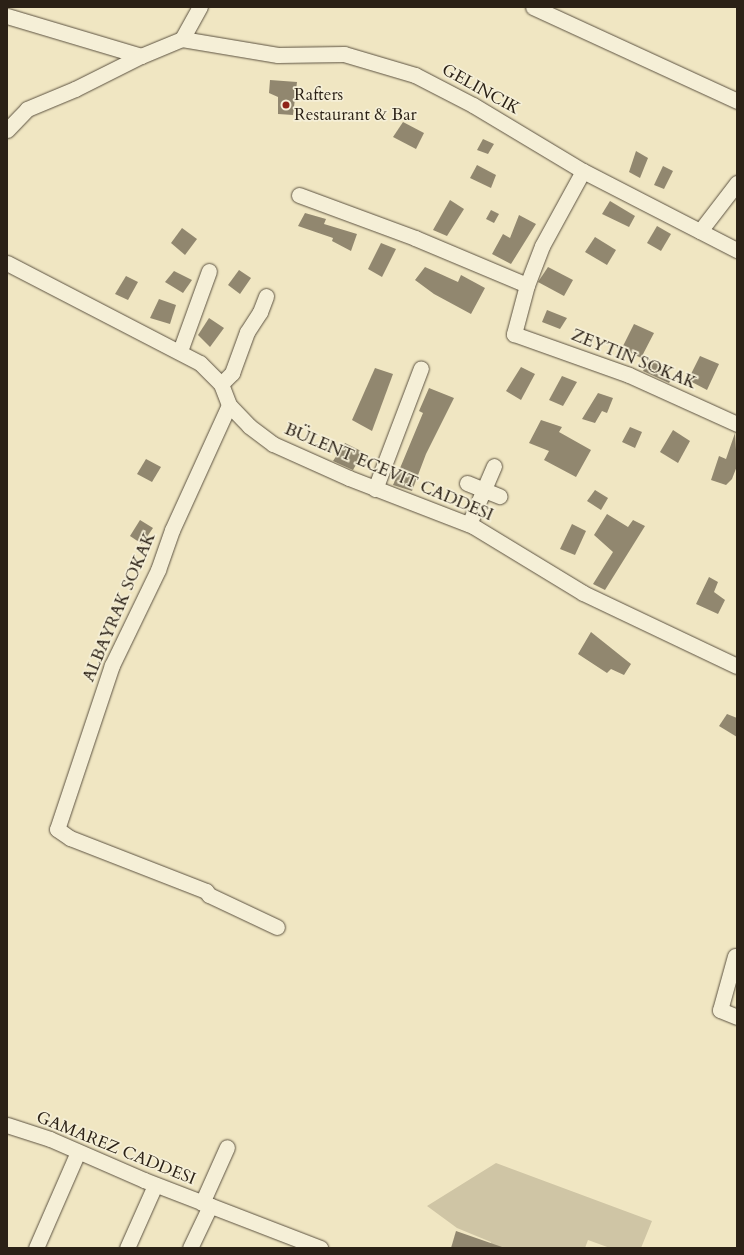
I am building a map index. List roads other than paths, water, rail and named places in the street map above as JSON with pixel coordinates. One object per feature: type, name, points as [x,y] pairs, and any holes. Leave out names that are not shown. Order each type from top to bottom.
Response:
[{"type":"street","points":[[7,130],[27,109],[75,89],[141,56],[182,39],[200,7]]},
{"type":"street","points":[[533,7],[737,101]]},
{"type":"street","points":[[7,16],[141,56]]},
{"type":"street","name":"GELINCIK","points":[[182,39],[278,55],[344,54],[391,66],[415,75],[474,105],[583,171],[737,250]]},
{"type":"street","points":[[299,195],[415,238],[527,285],[542,246],[583,171]]},
{"type":"street","points":[[700,231],[737,183]]},
{"type":"street","name":"BÜLENT ECEVIT CADDESI","points":[[7,263],[200,362],[221,384],[229,405],[249,426],[273,444],[375,489],[469,524],[583,593],[736,664]]},
{"type":"street","points":[[180,351],[209,271]]},
{"type":"street","name":"ZEYTIN SOKAK","points":[[527,285],[514,334],[629,375],[737,424]]},
{"type":"street","points":[[221,384],[232,373],[247,332],[260,312],[266,296]]},
{"type":"street","points":[[375,489],[421,368]]},
{"type":"street","name":"ALBAYRAK SOKAK","points":[[229,405],[172,530],[158,570],[112,665],[57,829],[70,838],[206,891],[209,895],[277,927]]},
{"type":"street","points":[[469,524],[494,466]]},
{"type":"street","points":[[467,483],[499,496]]},
{"type":"street","points":[[735,956],[720,1010],[737,1017]]},
{"type":"street","name":"GAMAREZ CADDESI","points":[[8,1128],[50,1139],[155,1184],[320,1248]]},
{"type":"street","points":[[206,1204],[227,1147]]},
{"type":"street","points":[[36,1248],[78,1152]]},
{"type":"street","points":[[127,1248],[155,1184]]},
{"type":"street","name":"GAMAREZ CADDESI","points":[[190,1248],[206,1204]]},
{"type":"place","name":"Rafters Restaurant & Bar","points":[[286,105]]}]
